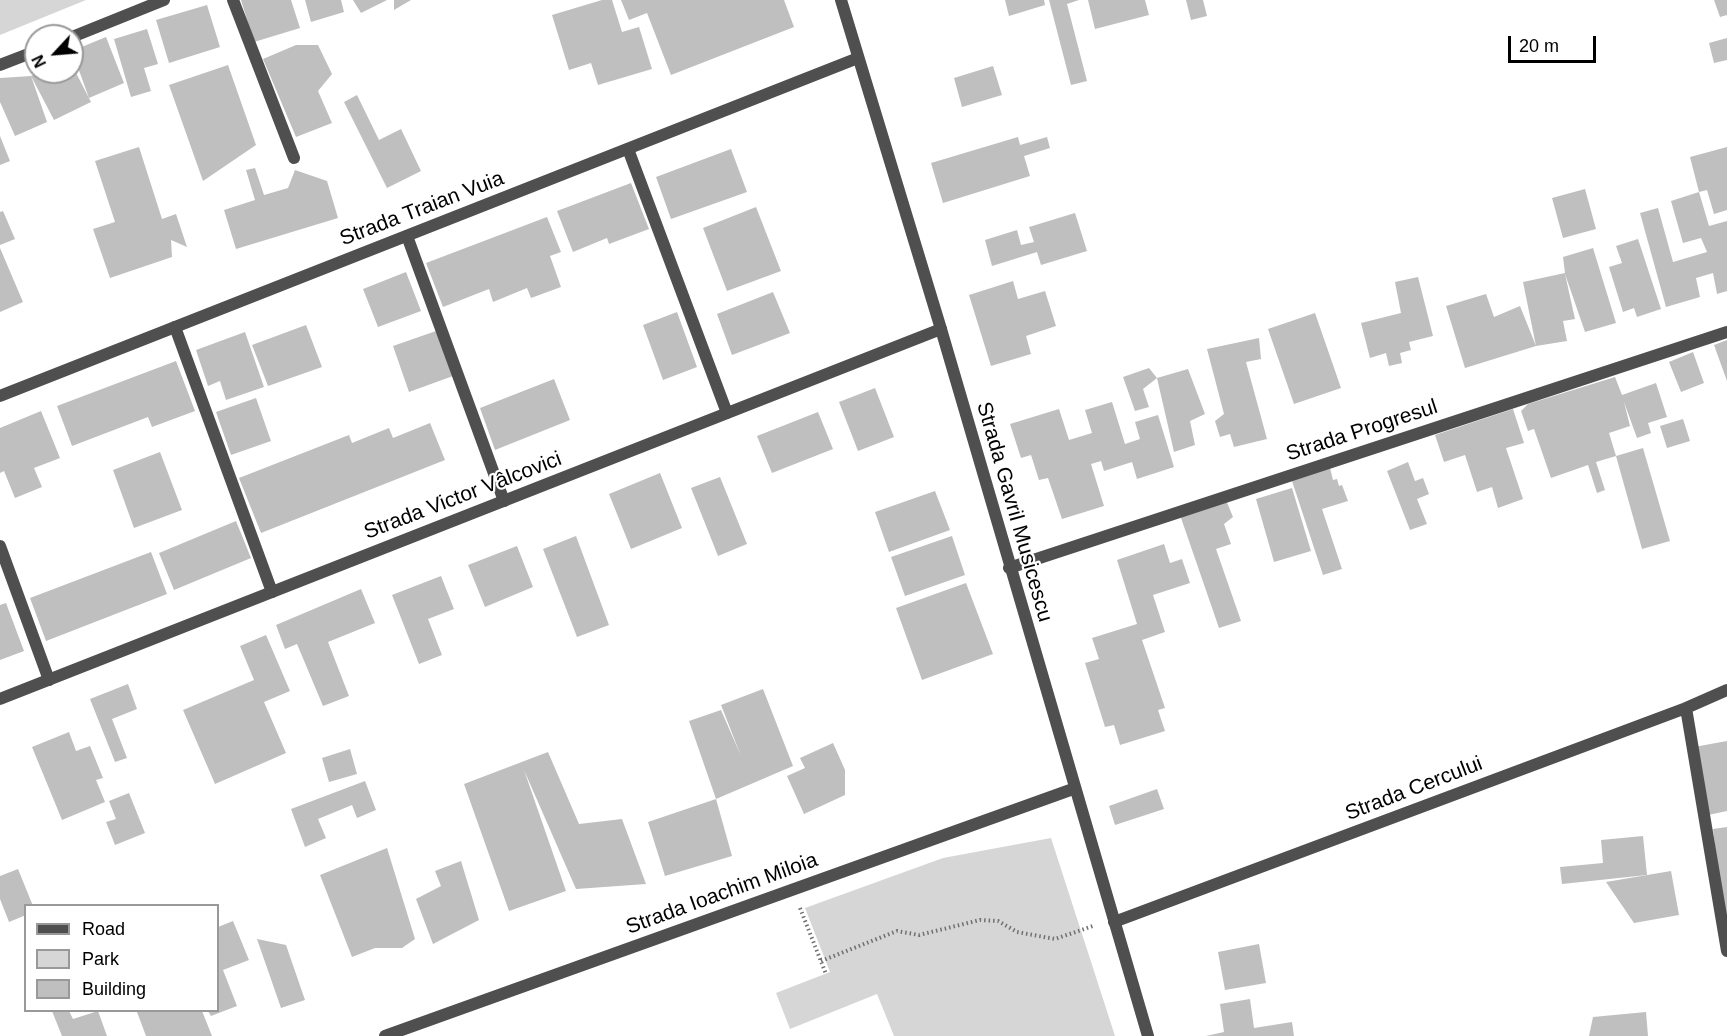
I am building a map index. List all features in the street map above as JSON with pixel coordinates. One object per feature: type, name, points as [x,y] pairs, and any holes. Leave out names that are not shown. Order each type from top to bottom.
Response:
[{"type":"street","points":[[84,32],[164,0]]},
{"type":"street","points":[[233,0],[294,158]]},
{"type":"street","name":"Strada Gavril Musicescu","points":[[841,0],[941,329],[1073,789],[1148,1036]]},
{"type":"street","points":[[0,65],[24,56]]},
{"type":"street","name":"Strada Traian Vuia","points":[[0,396],[858,58]]},
{"type":"street","points":[[628,149],[727,413]]},
{"type":"street","points":[[407,236],[504,501]]},
{"type":"street","points":[[175,327],[272,592]]},
{"type":"street","name":"Strada Victor Vâlcovici","points":[[0,699],[941,329]]},
{"type":"street","name":"Strada Progresul","points":[[1009,568],[1727,332]]},
{"type":"street","points":[[0,546],[49,680]]},
{"type":"street","name":"Strada Cercului","points":[[1114,922],[1686,708],[1727,690]]},
{"type":"street","points":[[1686,708],[1727,951]]},
{"type":"street","name":"Strada Ioachim Miloia","points":[[385,1036],[1073,789]]},
{"type":"path","points":[[800,907],[826,974]]},
{"type":"path","points":[[821,961],[897,931],[919,935],[980,920],[998,921],[1017,932],[1055,939],[1097,925]]},
{"type":"green space","points":[[0,0],[86,0],[24,24],[0,35]]},
{"type":"green space","points":[[1051,838],[1115,1036],[894,1036],[877,994],[790,1029],[776,993],[830,972],[805,908],[943,858]]},
{"type":"building","points":[[241,0],[291,0],[300,28],[254,42]]},
{"type":"building","points":[[305,0],[341,0],[344,12],[311,22]]},
{"type":"building","points":[[353,0],[387,0],[361,13]]},
{"type":"building","points":[[394,0],[411,0],[394,10]]},
{"type":"building","points":[[602,0],[612,0],[622,32],[639,27],[652,69],[598,85],[591,63],[569,70],[552,15]]},
{"type":"building","points":[[621,0],[784,0],[794,27],[671,75],[647,13],[629,20]]},
{"type":"building","points":[[1005,0],[1044,0],[1045,5],[1009,16]]},
{"type":"building","points":[[1049,0],[1079,0],[1067,4],[1087,81],[1071,85]]},
{"type":"building","points":[[1088,0],[1145,0],[1149,15],[1095,29]]},
{"type":"building","points":[[1186,0],[1203,0],[1207,16],[1191,20]]},
{"type":"building","points":[[1714,0],[1727,0],[1727,15],[1720,17]]},
{"type":"building","points":[[207,5],[220,47],[169,63],[156,20]]},
{"type":"building","points":[[147,29],[158,64],[144,68],[151,91],[131,97],[114,39]]},
{"type":"building","points":[[106,37],[124,83],[89,98],[84,84],[84,46]]},
{"type":"building","points":[[1727,38],[1727,60],[1714,63],[1709,43]]},
{"type":"building","points":[[296,45],[318,45],[332,74],[318,91],[332,123],[296,137],[263,59]]},
{"type":"building","points":[[228,65],[256,145],[203,181],[169,85]]},
{"type":"building","points":[[993,66],[1002,95],[962,107],[954,78]]},
{"type":"building","points":[[24,76],[24,84],[34,84],[47,122],[15,136],[0,102],[0,78]]},
{"type":"building","points":[[35,84],[82,84],[91,102],[54,120]]},
{"type":"building","points":[[357,95],[379,140],[401,129],[421,171],[387,188],[344,102]]},
{"type":"building","points":[[0,136],[10,161],[0,165]]},
{"type":"building","points":[[1018,137],[1020,145],[1047,137],[1050,148],[1024,156],[1030,176],[943,203],[931,163]]},
{"type":"building","points":[[139,147],[162,219],[176,214],[187,247],[171,240],[172,257],[110,278],[93,229],[115,222],[95,161]]},
{"type":"building","points":[[1727,147],[1727,210],[1714,214],[1707,190],[1699,192],[1690,157]]},
{"type":"building","points":[[731,149],[747,192],[671,219],[656,177]]},
{"type":"building","points":[[255,168],[264,195],[288,188],[295,170],[327,181],[338,218],[236,249],[224,210],[255,200],[246,170]]},
{"type":"building","points":[[631,183],[649,229],[609,244],[607,238],[573,252],[557,211]]},
{"type":"building","points":[[1585,189],[1596,229],[1563,238],[1552,198]]},
{"type":"building","points":[[1699,192],[1709,226],[1727,221],[1727,291],[1717,294],[1713,273],[1696,278],[1700,297],[1666,307],[1640,213],[1658,208],[1673,262],[1707,252],[1701,238],[1683,243],[1671,201]]},
{"type":"building","points":[[756,207],[781,271],[727,291],[703,228]]},
{"type":"building","points":[[3,211],[15,239],[0,245],[0,212]]},
{"type":"building","points":[[1075,213],[1087,251],[1041,265],[1037,252],[992,266],[985,240],[1017,230],[1021,245],[1034,242],[1029,227]]},
{"type":"building","points":[[547,217],[561,252],[550,256],[561,287],[531,298],[527,288],[493,302],[489,289],[443,307],[426,263]]},
{"type":"building","points":[[1638,239],[1661,309],[1637,317],[1634,308],[1623,312],[1609,267],[1622,263],[1616,246]]},
{"type":"building","points":[[0,248],[23,302],[0,312]]},
{"type":"building","points":[[1593,248],[1616,323],[1585,332],[1565,274],[1575,319],[1563,321],[1567,341],[1536,346],[1523,282],[1565,273],[1563,257]]},
{"type":"building","points":[[406,272],[421,311],[378,327],[363,289]]},
{"type":"building","points":[[1418,277],[1433,336],[1409,342],[1411,350],[1400,353],[1402,363],[1389,366],[1386,353],[1370,358],[1361,323],[1401,313],[1395,282]]},
{"type":"building","points":[[1013,281],[1018,299],[1045,291],[1056,326],[1026,336],[1031,354],[991,366],[969,295]]},
{"type":"building","points":[[773,292],[790,333],[732,355],[717,314]]},
{"type":"building","points":[[1486,294],[1494,317],[1520,306],[1536,346],[1465,368],[1446,306]]},
{"type":"building","points":[[677,312],[697,367],[663,380],[643,325]]},
{"type":"building","points":[[1315,313],[1341,388],[1294,404],[1268,329]]},
{"type":"building","points":[[306,325],[322,367],[268,386],[252,345]]},
{"type":"building","points":[[436,331],[453,376],[409,392],[393,346]]},
{"type":"building","points":[[245,332],[264,387],[226,400],[220,381],[208,386],[196,350]]},
{"type":"building","points":[[1259,338],[1261,359],[1246,362],[1267,439],[1234,447],[1230,434],[1220,437],[1215,421],[1224,414],[1207,349]]},
{"type":"building","points":[[1727,340],[1727,381],[1714,345]]},
{"type":"building","points":[[1693,352],[1704,383],[1681,392],[1669,362]]},
{"type":"building","points":[[176,361],[195,411],[152,427],[148,417],[72,446],[57,406]]},
{"type":"building","points":[[1149,368],[1157,378],[1143,389],[1149,407],[1135,411],[1123,377]]},
{"type":"building","points":[[1188,369],[1205,414],[1190,421],[1195,445],[1174,452],[1157,378]]},
{"type":"building","points":[[1615,377],[1622,395],[1656,383],[1667,417],[1648,423],[1651,433],[1637,438],[1624,402],[1630,426],[1609,433],[1616,456],[1596,462],[1605,490],[1597,493],[1588,465],[1551,478],[1534,429],[1528,431],[1521,411],[1528,404]]},
{"type":"building","points":[[554,379],[570,420],[495,450],[480,408]]},
{"type":"building","points":[[875,388],[894,437],[858,451],[839,402]]},
{"type":"building","points":[[256,398],[271,441],[231,455],[216,412]]},
{"type":"building","points":[[1112,402],[1125,444],[1140,439],[1135,422],[1158,415],[1174,467],[1137,479],[1132,462],[1104,471],[1101,461],[1091,464],[1104,506],[1062,519],[1048,478],[1039,480],[1031,455],[1021,458],[1010,424],[1059,409],[1069,440],[1092,433],[1085,410]]},
{"type":"building","points":[[1513,409],[1524,443],[1506,448],[1523,499],[1498,508],[1492,487],[1477,492],[1465,455],[1444,462],[1435,435]]},
{"type":"building","points":[[41,411],[60,458],[34,468],[42,487],[15,498],[4,471],[0,473],[0,428]]},
{"type":"building","points":[[818,412],[833,449],[772,473],[757,436]]},
{"type":"building","points":[[1683,419],[1690,441],[1667,448],[1660,426]]},
{"type":"building","points":[[430,423],[445,460],[261,533],[239,478],[349,435],[352,443],[389,428],[393,438]]},
{"type":"building","points":[[1643,448],[1670,541],[1642,549],[1616,456]]},
{"type":"building","points":[[160,452],[182,510],[134,528],[113,470]]},
{"type":"building","points":[[1408,462],[1415,481],[1423,478],[1429,494],[1417,499],[1427,524],[1410,530],[1387,471]]},
{"type":"building","points":[[1330,468],[1333,480],[1337,479],[1339,486],[1342,485],[1348,501],[1322,509],[1342,569],[1323,575],[1292,481]]},
{"type":"building","points":[[660,473],[682,528],[631,549],[609,494]]},
{"type":"building","points":[[720,477],[747,544],[718,556],[691,488]]},
{"type":"building","points":[[1292,488],[1311,551],[1274,562],[1256,499]]},
{"type":"building","points":[[935,491],[950,530],[889,552],[875,512]]},
{"type":"building","points":[[1226,500],[1233,517],[1224,524],[1231,544],[1216,549],[1241,621],[1219,628],[1180,515]]},
{"type":"building","points":[[236,521],[251,558],[174,590],[159,553]]},
{"type":"building","points":[[576,536],[609,625],[577,637],[543,549]]},
{"type":"building","points":[[952,536],[965,575],[905,596],[891,557]]},
{"type":"building","points":[[1164,544],[1170,563],[1182,559],[1190,583],[1153,595],[1165,632],[1142,640],[1165,708],[1158,710],[1165,731],[1120,745],[1114,725],[1105,727],[1085,663],[1099,659],[1092,638],[1137,624],[1117,560]]},
{"type":"building","points":[[517,546],[533,587],[485,607],[468,565]]},
{"type":"building","points":[[151,552],[167,594],[46,641],[30,598]]},
{"type":"building","points":[[441,576],[454,609],[428,619],[442,655],[419,664],[392,595]]},
{"type":"building","points":[[966,583],[993,654],[922,680],[896,608]]},
{"type":"building","points":[[361,589],[375,623],[328,642],[349,696],[323,706],[297,644],[285,649],[276,625]]},
{"type":"building","points":[[6,603],[24,651],[0,660],[0,605]]},
{"type":"building","points":[[266,635],[290,691],[264,702],[286,753],[215,784],[183,710],[254,680],[240,646]]},
{"type":"building","points":[[128,684],[137,709],[112,719],[127,758],[115,762],[90,699]]},
{"type":"building","points":[[763,689],[793,766],[716,799],[689,721],[721,710],[741,756],[721,705]]},
{"type":"building","points":[[69,732],[76,751],[90,746],[103,778],[96,780],[105,802],[62,820],[32,747]]},
{"type":"building","points":[[1727,741],[1727,811],[1708,815],[1694,747]]},
{"type":"building","points":[[833,743],[845,770],[845,795],[804,814],[787,776],[805,768],[800,758]]},
{"type":"building","points":[[350,749],[357,774],[329,782],[322,758]]},
{"type":"building","points":[[548,752],[579,824],[622,819],[646,884],[576,889],[524,770],[566,891],[509,911],[464,784]]},
{"type":"building","points":[[365,781],[376,810],[357,818],[352,805],[318,819],[326,838],[305,847],[291,809]]},
{"type":"building","points":[[1157,789],[1164,809],[1115,825],[1109,806]]},
{"type":"building","points":[[129,793],[145,833],[115,845],[106,822],[116,819],[109,801]]},
{"type":"building","points":[[716,799],[732,856],[665,876],[648,822]]},
{"type":"building","points":[[1727,827],[1727,922],[1724,923],[1713,829]]},
{"type":"building","points":[[1643,836],[1647,875],[1562,884],[1560,867],[1603,863],[1601,840]]},
{"type":"building","points":[[387,848],[415,939],[402,948],[375,948],[352,957],[320,875]]},
{"type":"building","points":[[461,861],[479,920],[433,944],[416,899],[441,886],[435,871]]},
{"type":"building","points":[[18,869],[32,904],[24,904],[24,916],[9,922],[0,899],[0,876]]},
{"type":"building","points":[[1671,871],[1679,915],[1634,923],[1606,882]]},
{"type":"building","points":[[233,921],[249,960],[223,970],[237,1006],[211,1016],[209,1012],[219,1012],[219,927]]},
{"type":"building","points":[[257,939],[286,945],[305,1000],[281,1008]]},
{"type":"building","points":[[1259,944],[1266,983],[1225,990],[1218,952]]},
{"type":"building","points":[[1250,999],[1254,1028],[1292,1022],[1294,1036],[1206,1036],[1224,1032],[1220,1004]]},
{"type":"building","points":[[52,1012],[70,1012],[73,1019],[98,1012],[107,1036],[62,1036]]},
{"type":"building","points":[[137,1012],[202,1012],[212,1036],[146,1036]]},
{"type":"building","points":[[1646,1012],[1648,1036],[1589,1036],[1593,1017]]}]
